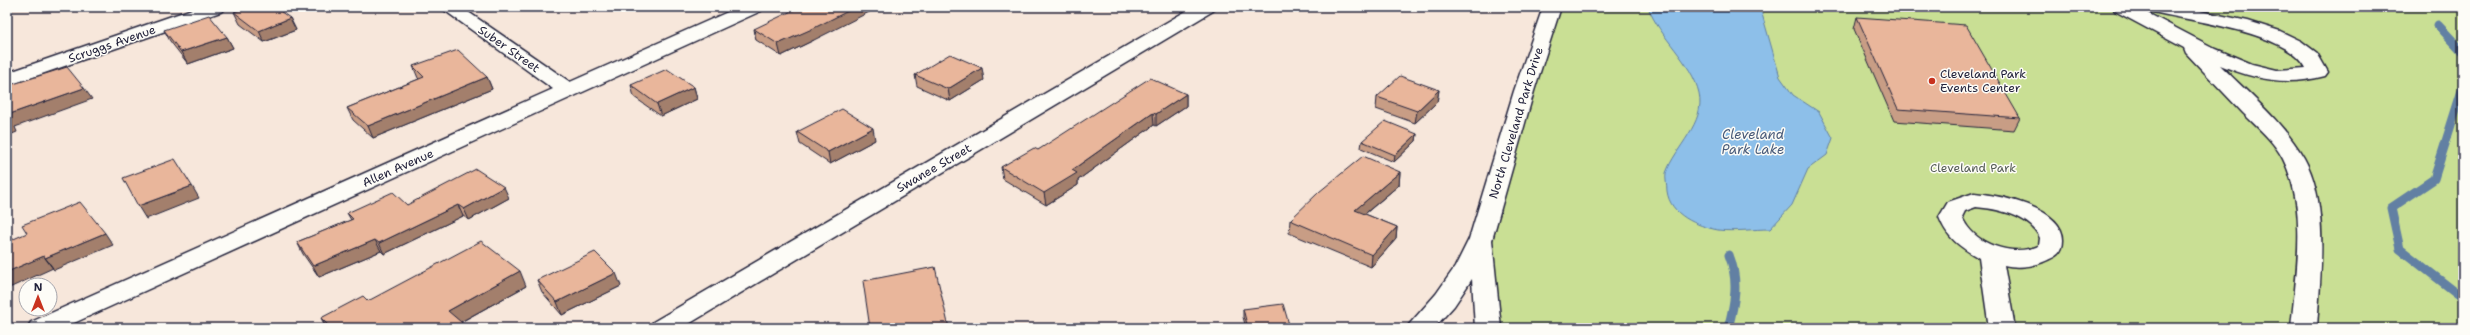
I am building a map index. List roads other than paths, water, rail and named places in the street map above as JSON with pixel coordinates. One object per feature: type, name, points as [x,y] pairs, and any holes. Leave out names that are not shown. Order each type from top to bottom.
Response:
[{"type":"street","name":"Scruggs Avenue","points":[[7,80],[216,7]]},
{"type":"street","name":"Suber Street","points":[[449,7],[569,90]]},
{"type":"street","name":"Allen Avenue","points":[[40,328],[754,7]]},
{"type":"street","name":"Swanee Street","points":[[662,328],[1206,7]]},
{"type":"street","name":"North Cleveland Park Drive","points":[[1420,328],[1445,300],[1466,269],[1481,239],[1524,91],[1552,7]]},
{"type":"street","points":[[2122,7],[2189,42],[2242,67],[2264,74],[2296,76],[2318,72],[2316,62],[2297,46],[2270,32],[2156,7]]},
{"type":"street","points":[[2189,42],[2195,53],[2276,134],[2293,158],[2303,181],[2308,220],[2309,259],[2304,328]]},
{"type":"street","name":"North Cleveland Park Drive","points":[[1481,239],[1488,328]]},
{"type":"street","points":[[1990,253],[2002,328]]},
{"type":"water","name":"Cleveland Park Lake","points":[[1648,7],[1760,7],[1780,77],[1793,95],[1819,112],[1833,138],[1827,155],[1808,169],[1792,205],[1770,229],[1731,231],[1718,230],[1693,222],[1673,207],[1667,191],[1666,173],[1670,163],[1694,125],[1700,104],[1699,93],[1690,71],[1660,29]]},
{"type":"waterway","points":[[2438,25],[2463,52]]},
{"type":"waterway","points":[[2463,87],[2434,179],[2391,208],[2400,249],[2463,298]]},
{"type":"waterway","points":[[1728,328],[1733,310],[1735,292],[1734,273],[1729,255]]},
{"type":"place","name":"Cleveland Park Events Center","points":[[1932,81]]},
{"type":"park label","name":"Cleveland Park","points":[[1973,168]]}]
